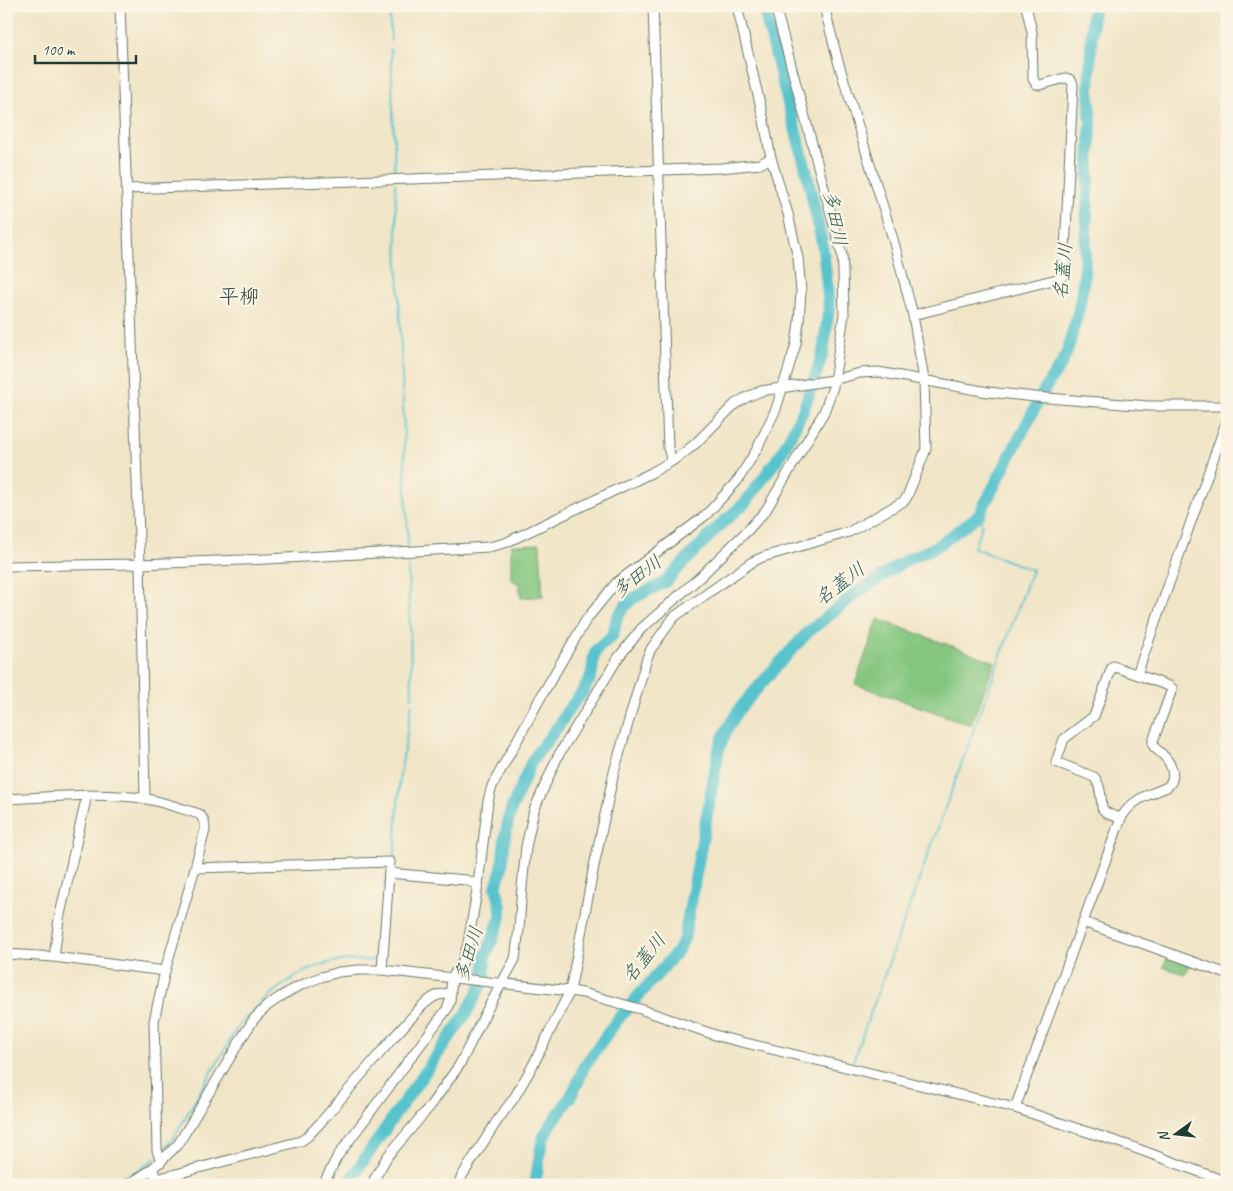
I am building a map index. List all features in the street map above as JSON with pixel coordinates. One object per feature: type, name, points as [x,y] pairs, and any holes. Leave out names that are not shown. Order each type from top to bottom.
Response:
[{"type":"street","points":[[120,6],[140,564],[145,798]]},
{"type":"street","points":[[653,6],[668,448],[672,461]]},
{"type":"street","points":[[323,1185],[337,1158],[447,1009],[455,977],[468,944],[478,884],[488,801],[492,786],[542,695],[586,620],[616,582],[706,515],[738,480],[757,449],[785,388],[796,344],[799,322],[801,291],[798,258],[772,158],[737,6]]},
{"type":"street","points":[[775,6],[842,255],[844,314],[835,376],[831,380]]},
{"type":"street","points":[[458,1185],[497,1121],[514,1098],[570,991],[592,871],[614,772],[650,649],[674,617],[752,562],[763,557],[849,532],[904,501],[926,449],[924,380],[913,315],[893,239],[838,61],[824,6]]},
{"type":"street","points":[[913,315],[1063,276],[1072,82],[1065,78],[1040,85],[1036,84],[1033,79],[1032,32],[1026,6]]},
{"type":"street","points":[[126,189],[721,168],[760,164],[772,158]]},
{"type":"street","points":[[6,566],[140,564],[489,547],[505,543],[651,473],[672,461],[696,443],[736,404],[747,397],[761,391],[831,380],[860,373],[878,372],[988,392],[1035,397],[1148,406],[1227,406]]},
{"type":"street","points":[[371,1185],[388,1157],[431,1105],[460,1064],[499,982],[515,958],[526,847],[534,810],[558,756],[618,658],[641,629],[700,577],[766,510],[824,412],[833,387],[831,380]]},
{"type":"street","points":[[1137,674],[1227,420]]},
{"type":"street","points":[[1015,1108],[1121,818],[1132,803],[1167,787],[1173,780],[1169,762],[1164,755],[1154,748],[1153,741],[1172,688],[1114,666],[1094,716],[1064,739],[1056,762],[1094,777],[1099,785],[1104,811],[1121,818]]},
{"type":"street","points":[[54,957],[59,919],[87,795]]},
{"type":"street","points":[[6,799],[116,795],[145,798],[198,814],[204,819],[204,830],[195,868],[165,971],[154,1021],[157,1150],[159,1158]]},
{"type":"street","points":[[195,868],[390,862],[382,970]]},
{"type":"street","points":[[389,873],[466,880],[478,884]]},
{"type":"street","points":[[1083,922],[1227,974]]},
{"type":"street","points":[[6,954],[54,957],[165,971]]},
{"type":"street","points":[[126,1185],[152,1169],[159,1158],[179,1143],[242,1036],[254,1019],[267,1006],[293,989],[321,977],[339,972],[359,970],[382,970],[455,977],[570,991],[640,1009],[752,1046],[904,1080],[1015,1108],[1127,1145],[1227,1182]]},
{"type":"street","points":[[152,1169],[157,1182],[301,1141],[322,1122],[423,1005],[438,995],[451,993]]},
{"type":"green space","points":[[540,544],[543,596],[521,598],[519,584],[511,579],[511,545]]},
{"type":"green space","points":[[878,619],[995,662],[971,725],[855,684]]},
{"type":"green space","points":[[1168,956],[1190,964],[1186,975],[1163,967]]},
{"type":"waterway","points":[[389,6],[391,41]]},
{"type":"waterway","name":"多田川","points":[[347,1185],[466,1014],[485,978],[485,958],[501,917],[501,907],[496,887],[502,868],[505,836],[511,810],[531,763],[589,681],[596,650],[613,635],[617,617],[632,599],[665,582],[719,526],[745,503],[781,454],[803,411],[823,353],[829,307],[825,266],[806,169],[763,6]]},
{"type":"waterway","name":"名蓋川","points":[[535,1185],[544,1136],[571,1096],[583,1068],[618,1019],[677,952],[684,939],[719,749],[726,731],[740,708],[808,632],[853,596],[906,560],[936,547],[979,515],[1047,385],[1061,365],[1067,352],[1079,309],[1084,277],[1091,123],[1089,90],[1093,6]]},
{"type":"waterway","points":[[391,50],[395,176]]},
{"type":"waterway","points":[[395,183],[408,545]]},
{"type":"waterway","points":[[853,1061],[1032,570],[974,548],[982,525],[979,515]]},
{"type":"waterway","points":[[409,559],[412,698]]},
{"type":"waterway","points":[[394,867],[400,775],[412,704]]},
{"type":"waterway","points":[[384,889],[385,877]]},
{"type":"waterway","points":[[160,1153],[173,1139],[237,1028],[247,1016],[270,994],[310,969],[340,961],[375,960],[381,926]]},
{"type":"waterway","points":[[110,1185],[140,1170],[157,1157]]},
{"type":"district","name":"平柳","points":[[239,296]]}]
